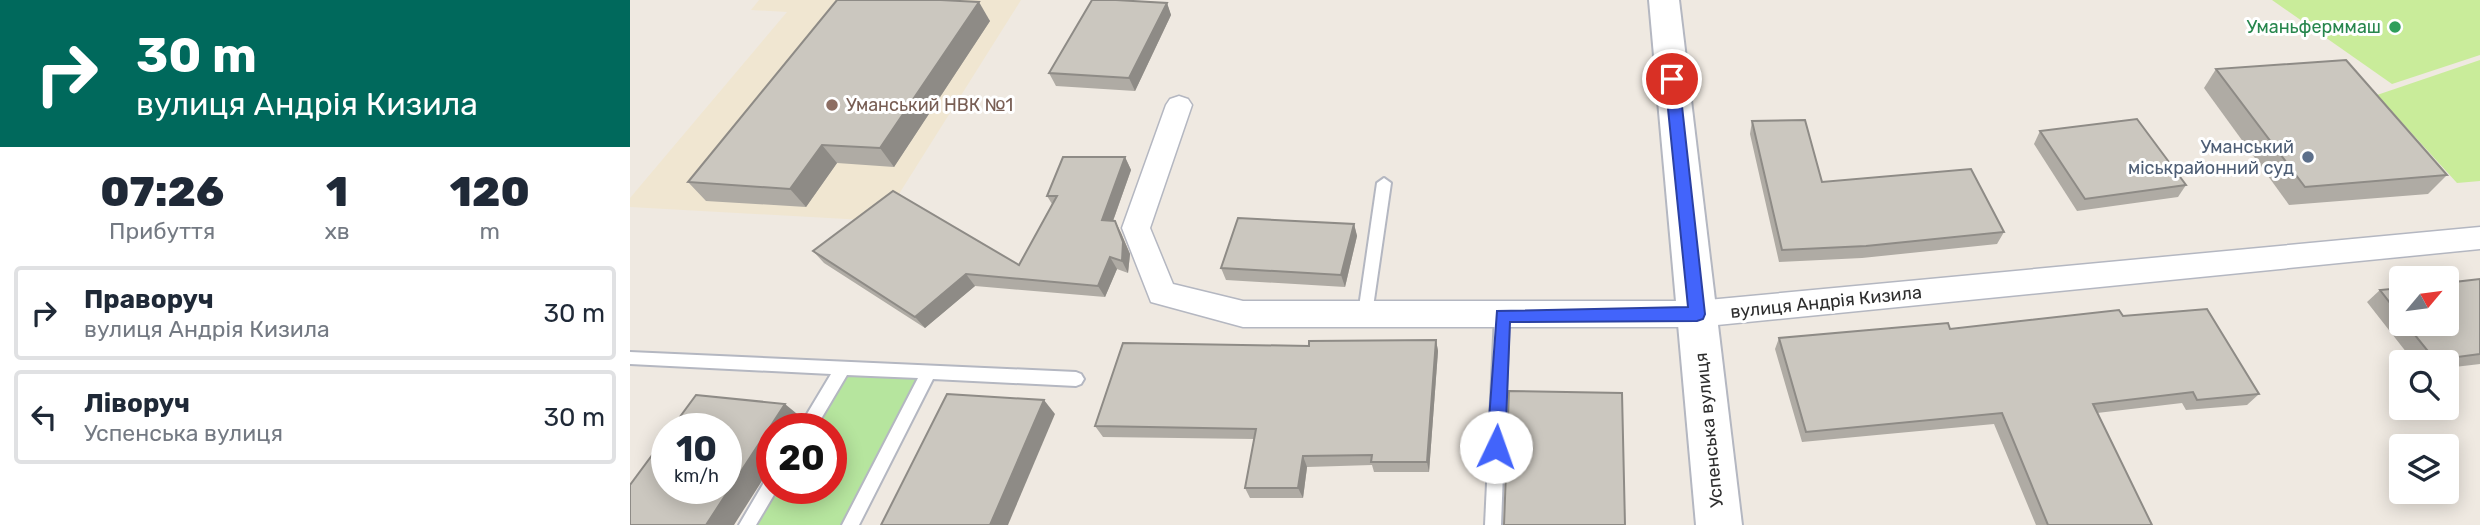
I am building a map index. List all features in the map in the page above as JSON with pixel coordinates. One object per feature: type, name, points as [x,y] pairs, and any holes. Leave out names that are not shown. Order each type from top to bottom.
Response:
[{"type":"street","name":"Успенська вулиця","points":[[1664,0],[1719,525]]},
{"type":"street","name":"вулиця Андрія Кизила","points":[[1179,105],[1136,228],[1163,293],[1243,314],[1697,314],[2480,238]]},
{"type":"lane","points":[[1365,314],[1384,183]]},
{"type":"lane","points":[[1493,525],[1502,316]]},
{"type":"lane","points":[[630,358],[1076,379]]},
{"type":"lane","points":[[816,413],[843,368]]},
{"type":"lane","points":[[850,525],[929,372]]},
{"type":"lane","points":[[747,525],[760,504]]},
{"type":"shaded area","name":"Уманський НВК №1","points":[[759,0],[1021,0],[882,221],[630,207],[630,198],[787,12],[751,10]]},
{"type":"green space","name":"Уманьферммаш","points":[[2272,0],[2480,0],[2480,55],[2392,84]]},
{"type":"green space","points":[[2480,60],[2480,181],[2457,183],[2377,95]]},
{"type":"green space","points":[[848,372],[919,376],[842,525],[755,525],[767,504],[847,504],[847,413],[823,413]]},
{"type":"building","points":[[837,0],[979,2],[880,148],[822,145],[790,189],[688,182]]},
{"type":"building","points":[[1092,0],[1167,3],[1129,78],[1049,73]]},
{"type":"building","points":[[2346,60],[2447,175],[2305,187],[2216,69]]},
{"type":"building","points":[[2137,119],[2186,185],[2085,199],[2040,131]]},
{"type":"building","points":[[1805,120],[1822,182],[1971,169],[2004,232],[1866,246],[1782,250],[1752,121]]},
{"type":"building","points":[[1063,157],[1125,157],[1102,220],[1115,221],[1123,242],[1122,261],[1110,257],[1098,286],[966,274],[915,317],[813,251],[893,191],[1019,265],[1057,196],[1047,196]]},
{"type":"building","points":[[1238,218],[1354,224],[1341,275],[1221,268]]},
{"type":"building","points":[[2480,279],[2480,354],[2459,357],[2459,350],[2427,350],[2416,336],[2459,336],[2459,281]]},
{"type":"building","points":[[2389,289],[2389,302],[2380,290]]},
{"type":"building","points":[[2207,309],[2259,394],[2197,400],[2193,392],[2093,404],[2152,525],[2048,525],[2002,413],[1806,432],[1779,338],[1948,323],[1950,329],[2119,310],[2123,316]]},
{"type":"building","points":[[1436,340],[1427,462],[1371,462],[1372,455],[1303,456],[1298,488],[1245,488],[1256,429],[1095,426],[1123,343],[1309,346],[1309,341]]},
{"type":"building","points":[[1509,391],[1622,393],[1625,525],[1504,525]]},
{"type":"building","points":[[947,394],[1044,400],[990,525],[881,525]]},
{"type":"building","points":[[696,395],[785,404],[779,413],[756,413],[756,448],[742,470],[742,413],[683,413]]},
{"type":"building","points":[[651,457],[651,504],[720,504],[706,525],[630,525],[630,485]]},
{"type":"place","name":"Уманьферммаш","points":[[2395,27]]},
{"type":"place","name":"Уманський НВК №1","points":[[832,105]]},
{"type":"place","name":"Уманський міськрайонний суд","points":[[2308,157]]},
{"type":"route","points":[[1496,447],[1502,316],[1697,314],[1672,79]]}]
